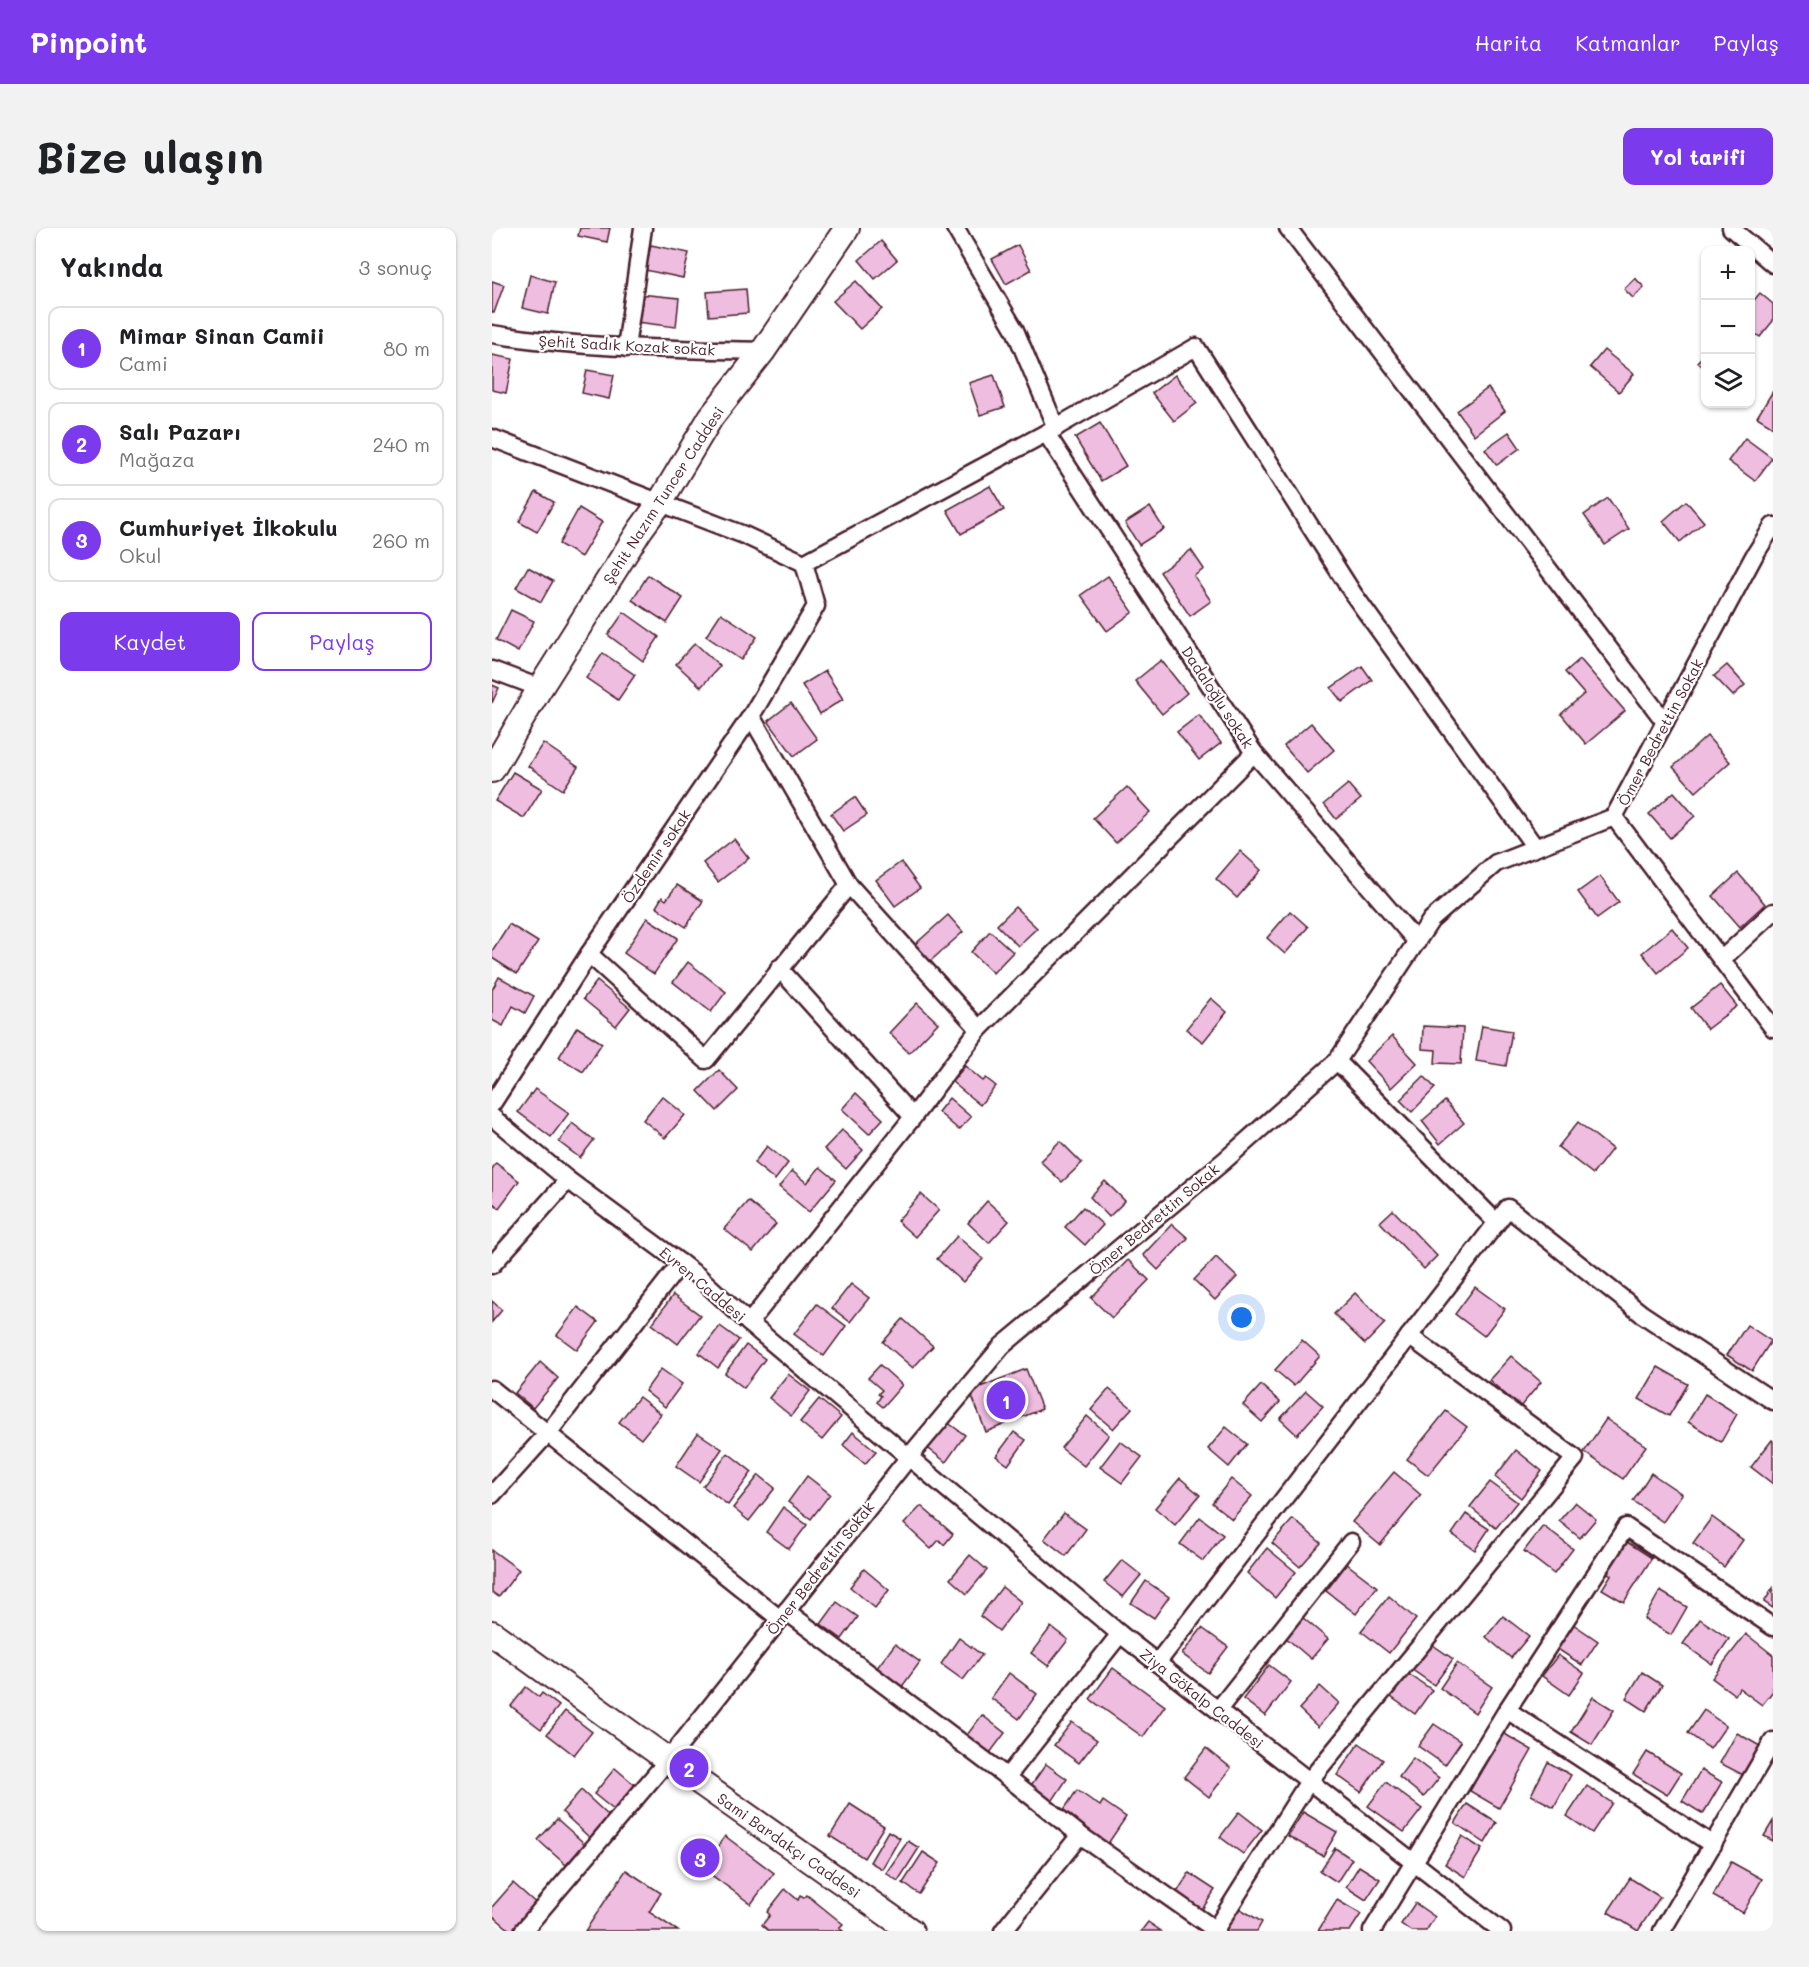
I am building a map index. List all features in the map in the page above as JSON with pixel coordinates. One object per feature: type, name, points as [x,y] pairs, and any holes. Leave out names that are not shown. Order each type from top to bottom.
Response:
[{"type":"street","points":[[626,348],[644,228]]},
{"type":"street","name":"Şehit Nazım Tuncer Caddesi","points":[[492,770],[540,688],[640,530],[659,504],[711,417],[763,351],[847,228]]},
{"type":"street","name":"Dadaloğlu sokak","points":[[955,228],[1015,330],[1051,431],[1254,753],[1417,942]]},
{"type":"street","points":[[1288,228],[1665,722]]},
{"type":"street","points":[[1731,228],[1773,264]]},
{"type":"street","name":"Şehit Sadık Kozak sokak","points":[[492,334],[526,340],[626,348],[763,351]]},
{"type":"street","points":[[492,438],[744,535],[804,563],[1051,431],[1196,347],[1354,595],[1535,848]]},
{"type":"street","name":"Ömer Bedrettin Sokak","points":[[523,1931],[668,1760],[909,1457],[1002,1346],[1224,1161],[1337,1061],[1431,920],[1496,863],[1614,817],[1754,556],[1773,526]]},
{"type":"street","name":"Özdemir sokak","points":[[492,1104],[589,954],[751,716],[816,606],[804,563]]},
{"type":"street","points":[[492,670],[540,688]]},
{"type":"street","points":[[751,716],[849,885],[979,1029]]},
{"type":"street","points":[[749,1323],[979,1029],[1254,753]]},
{"type":"street","points":[[1614,817],[1773,1028]]},
{"type":"street","points":[[589,954],[706,1060],[849,885]]},
{"type":"street","points":[[1722,958],[1773,912]]},
{"type":"street","points":[[779,968],[913,1116]]},
{"type":"street","points":[[1337,1061],[1497,1223]]},
{"type":"street","name":"Evren Caddesi","points":[[492,1117],[568,1180],[699,1276],[749,1323],[909,1457]]},
{"type":"street","points":[[492,1265],[568,1180]]},
{"type":"street","points":[[1158,1663],[1508,1208],[1642,1314],[1773,1401]]},
{"type":"street","points":[[492,1495],[548,1433],[681,1263]]},
{"type":"street","points":[[492,1389],[783,1615],[1007,1777],[1080,1835],[1216,1930],[1309,1781],[1575,1458],[1409,1336]]},
{"type":"street","name":"Ziya Gökalp Caddesi","points":[[909,1457],[1120,1634],[1502,1931]]},
{"type":"street","points":[[1372,1931],[1507,1710],[1626,1527],[1773,1627]]},
{"type":"street","points":[[1218,1710],[1351,1542]]},
{"type":"street","name":"Sami Bardakçı Caddesi","points":[[492,1633],[911,1931]]},
{"type":"street","points":[[1007,1777],[1120,1634]]},
{"type":"street","points":[[1507,1710],[1713,1845]]},
{"type":"street","points":[[1662,1931],[1773,1741]]},
{"type":"street","points":[[1003,1931],[1080,1835]]},
{"type":"building","points":[[580,228],[610,228],[607,242],[578,236]]},
{"type":"building","points":[[881,241],[897,260],[875,279],[859,260]]},
{"type":"building","points":[[651,245],[689,253],[683,278],[645,270]]},
{"type":"building","points":[[1018,245],[1031,270],[1006,284],[992,259]]},
{"type":"building","points":[[530,275],[555,282],[548,314],[522,308]]},
{"type":"building","points":[[1635,278],[1644,287],[1633,298],[1624,289]]},
{"type":"building","points":[[492,281],[504,285],[494,313],[492,312]]},
{"type":"building","points":[[856,281],[882,309],[860,329],[833,301]]},
{"type":"building","points":[[746,289],[748,313],[709,316],[707,292]]},
{"type":"building","points":[[1760,293],[1773,304],[1773,321],[1760,337],[1755,334],[1755,299]]},
{"type":"building","points":[[639,294],[679,298],[676,327],[636,322]]},
{"type":"building","points":[[1604,350],[1634,374],[1619,392],[1590,367]]},
{"type":"building","points":[[492,355],[513,359],[506,393],[492,390]]},
{"type":"building","points":[[587,370],[614,375],[609,399],[582,393]]},
{"type":"building","points":[[994,375],[1005,407],[980,415],[969,383]]},
{"type":"building","points":[[1175,375],[1197,403],[1174,421],[1152,393]]},
{"type":"building","points":[[1488,388],[1505,411],[1474,435],[1457,411]]},
{"type":"building","points":[[1773,391],[1773,427],[1757,417]]},
{"type":"building","points":[[1100,423],[1126,466],[1101,481],[1075,438]]},
{"type":"building","points":[[1509,432],[1520,448],[1497,465],[1485,449]]},
{"type":"building","points":[[1745,438],[1772,458],[1755,481],[1728,461]]},
{"type":"building","points":[[990,486],[1004,510],[961,534],[947,510]]},
{"type":"building","points":[[536,492],[554,502],[537,532],[519,522]]},
{"type":"building","points":[[1608,498],[1629,529],[1605,545],[1584,515]]},
{"type":"building","points":[[1686,501],[1704,522],[1680,542],[1663,521]]},
{"type":"building","points":[[1150,507],[1164,529],[1139,545],[1125,523]]},
{"type":"building","points":[[579,508],[602,522],[581,557],[559,544]]},
{"type":"building","points":[[1191,550],[1204,569],[1194,576],[1211,601],[1190,616],[1160,572]]},
{"type":"building","points":[[528,567],[553,581],[541,602],[516,588]]},
{"type":"building","points":[[648,575],[683,598],[667,623],[632,600]]},
{"type":"building","points":[[1108,576],[1133,612],[1107,631],[1081,595]]},
{"type":"building","points":[[511,610],[534,621],[518,652],[496,640]]},
{"type":"building","points":[[624,612],[659,637],[643,661],[608,635]]},
{"type":"building","points":[[721,613],[757,637],[741,660],[706,636]]},
{"type":"building","points":[[695,643],[720,666],[701,687],[676,664]]},
{"type":"building","points":[[603,653],[635,675],[618,700],[586,678]]},
{"type":"building","points":[[1580,659],[1625,711],[1586,744],[1561,714],[1584,694],[1565,672]]},
{"type":"building","points":[[1161,660],[1187,693],[1162,714],[1135,681]]},
{"type":"building","points":[[1727,665],[1745,685],[1733,696],[1714,676]]},
{"type":"building","points":[[1362,666],[1372,680],[1342,702],[1331,688]]},
{"type":"building","points":[[825,671],[843,699],[820,714],[802,685]]},
{"type":"building","points":[[492,685],[499,688],[492,703]]},
{"type":"building","points":[[791,703],[817,739],[794,756],[768,721]]},
{"type":"building","points":[[1199,715],[1221,743],[1199,760],[1177,732]]},
{"type":"building","points":[[1311,723],[1334,750],[1307,773],[1284,746]]},
{"type":"building","points":[[1707,736],[1730,762],[1696,792],[1673,767]]},
{"type":"building","points":[[543,743],[578,767],[563,790],[528,766]]},
{"type":"building","points":[[513,772],[542,789],[524,818],[495,801]]},
{"type":"building","points":[[1348,784],[1361,799],[1336,819],[1324,804]]},
{"type":"building","points":[[1127,787],[1150,812],[1116,843],[1093,818]]},
{"type":"building","points":[[1674,792],[1695,816],[1670,838],[1649,814]]},
{"type":"building","points":[[855,797],[867,815],[843,831],[831,814]]},
{"type":"building","points":[[734,839],[749,858],[718,882],[703,863]]},
{"type":"building","points":[[1240,851],[1261,870],[1237,898],[1216,879]]},
{"type":"building","points":[[901,862],[920,888],[895,906],[876,880]]},
{"type":"building","points":[[1738,873],[1765,904],[1740,927],[1713,896]]},
{"type":"building","points":[[1600,876],[1619,902],[1597,918],[1578,892]]},
{"type":"building","points":[[677,885],[703,901],[686,927],[656,907],[662,897],[666,900]]},
{"type":"building","points":[[1015,907],[1037,928],[1018,946],[997,925]]},
{"type":"building","points":[[1290,911],[1308,927],[1285,954],[1267,938]]},
{"type":"building","points":[[948,915],[963,932],[926,965],[911,948]]},
{"type":"building","points":[[647,918],[678,938],[654,974],[624,953]]},
{"type":"building","points":[[509,924],[538,942],[517,974],[492,958],[492,951]]},
{"type":"building","points":[[1672,928],[1688,948],[1658,973],[1642,953]]},
{"type":"building","points":[[990,931],[1013,952],[993,973],[971,952]]},
{"type":"building","points":[[688,962],[726,992],[711,1012],[673,982]]},
{"type":"building","points":[[499,977],[534,996],[525,1013],[513,1006],[503,1026],[492,1020],[492,990]]},
{"type":"building","points":[[597,981],[630,1008],[616,1026],[583,999]]},
{"type":"building","points":[[1720,985],[1737,1006],[1707,1029],[1691,1008]]},
{"type":"building","points":[[1211,998],[1227,1012],[1203,1042],[1186,1029]]},
{"type":"building","points":[[917,1003],[938,1023],[909,1053],[889,1033]]},
{"type":"building","points":[[1423,1026],[1463,1028],[1461,1064],[1435,1063],[1436,1050],[1422,1049]]},
{"type":"building","points":[[1482,1026],[1512,1031],[1506,1066],[1476,1061]]},
{"type":"building","points":[[577,1027],[602,1043],[583,1072],[559,1057]]},
{"type":"building","points":[[1392,1036],[1417,1063],[1391,1088],[1366,1061]]},
{"type":"building","points":[[965,1066],[983,1081],[986,1078],[996,1086],[980,1105],[952,1082]]},
{"type":"building","points":[[719,1070],[738,1090],[717,1111],[698,1091]]},
{"type":"building","points":[[1424,1076],[1435,1088],[1412,1112],[1400,1100]]},
{"type":"building","points":[[535,1089],[569,1113],[551,1137],[518,1112]]},
{"type":"building","points":[[856,1093],[883,1119],[869,1134],[842,1109]]},
{"type":"building","points":[[662,1096],[685,1115],[665,1138],[643,1120]]},
{"type":"building","points":[[949,1098],[971,1117],[959,1130],[938,1112]]},
{"type":"building","points":[[1445,1101],[1464,1123],[1440,1144],[1422,1121]]},
{"type":"building","points":[[1578,1122],[1612,1149],[1593,1174],[1558,1147]]},
{"type":"building","points":[[572,1123],[594,1140],[580,1158],[559,1142]]},
{"type":"building","points":[[842,1130],[863,1150],[846,1169],[824,1149]]},
{"type":"building","points":[[1060,1141],[1082,1163],[1062,1182],[1040,1161]]},
{"type":"building","points":[[767,1146],[788,1163],[775,1180],[754,1163]]},
{"type":"building","points":[[496,1163],[519,1181],[499,1208],[492,1202],[492,1169]]},
{"type":"building","points":[[820,1167],[836,1180],[809,1212],[779,1187],[792,1171],[807,1183]]},
{"type":"building","points":[[1105,1181],[1125,1201],[1109,1217],[1090,1197]]},
{"type":"building","points":[[921,1194],[939,1210],[915,1237],[897,1221]]},
{"type":"building","points":[[748,1201],[776,1224],[753,1252],[724,1229]]},
{"type":"building","points":[[987,1201],[1009,1221],[989,1243],[968,1223]]},
{"type":"building","points":[[1083,1207],[1103,1225],[1085,1245],[1065,1227]]},
{"type":"building","points":[[1393,1210],[1437,1256],[1424,1269],[1380,1222]]},
{"type":"building","points":[[1172,1224],[1188,1238],[1158,1270],[1143,1255]]},
{"type":"building","points":[[957,1236],[983,1259],[963,1282],[937,1259]]},
{"type":"building","points":[[1216,1257],[1237,1277],[1215,1300],[1194,1280]]},
{"type":"building","points":[[1128,1260],[1149,1280],[1112,1318],[1091,1298]]},
{"type":"building","points":[[851,1284],[869,1298],[850,1322],[832,1308]]},
{"type":"building","points":[[1475,1287],[1505,1309],[1484,1336],[1455,1314]]},
{"type":"building","points":[[1355,1293],[1385,1323],[1365,1344],[1334,1314]]},
{"type":"building","points":[[673,1295],[700,1315],[678,1344],[652,1324]]},
{"type":"building","points":[[492,1301],[502,1310],[492,1322]]},
{"type":"building","points":[[817,1304],[846,1326],[824,1356],[794,1334]]},
{"type":"building","points":[[578,1307],[598,1322],[577,1350],[557,1335]]},
{"type":"building","points":[[903,1319],[933,1346],[913,1368],[883,1342]]},
{"type":"building","points":[[1747,1325],[1771,1341],[1752,1371],[1727,1355]]},
{"type":"building","points":[[720,1326],[739,1340],[718,1368],[699,1353]]},
{"type":"building","points":[[1302,1340],[1320,1356],[1294,1386],[1275,1370]]},
{"type":"building","points":[[746,1345],[765,1359],[744,1388],[725,1373]]},
{"type":"building","points":[[1511,1356],[1541,1382],[1520,1407],[1489,1380]]},
{"type":"building","points":[[540,1362],[558,1378],[533,1408],[515,1393]]},
{"type":"building","points":[[880,1365],[902,1385],[883,1407],[877,1402],[881,1396],[878,1394],[882,1390],[868,1378]]},
{"type":"building","points":[[1658,1367],[1688,1384],[1669,1416],[1639,1399]]},
{"type":"building","points":[[661,1369],[682,1384],[665,1407],[645,1391]]},
{"type":"building","points":[[1026,1369],[1042,1409],[986,1432],[970,1391]]},
{"type":"building","points":[[788,1374],[810,1391],[791,1416],[769,1398]]},
{"type":"building","points":[[1261,1385],[1280,1402],[1262,1422],[1243,1405]]},
{"type":"building","points":[[1109,1389],[1132,1408],[1113,1429],[1091,1410]]},
{"type":"building","points":[[1306,1391],[1323,1406],[1297,1435],[1280,1419]]},
{"type":"building","points":[[1705,1394],[1737,1414],[1721,1442],[1688,1422]]},
{"type":"building","points":[[639,1397],[661,1414],[641,1439],[619,1422]]},
{"type":"building","points":[[819,1399],[841,1417],[822,1440],[800,1422]]},
{"type":"building","points":[[1446,1411],[1467,1427],[1428,1475],[1407,1459]]},
{"type":"building","points":[[1087,1416],[1109,1435],[1084,1466],[1061,1448]]},
{"type":"building","points":[[1606,1419],[1646,1446],[1623,1479],[1584,1452]]},
{"type":"building","points":[[944,1420],[965,1435],[946,1462],[925,1446]]},
{"type":"building","points":[[1226,1427],[1247,1444],[1229,1467],[1208,1449]]},
{"type":"building","points":[[853,1432],[876,1451],[865,1464],[843,1445]]},
{"type":"building","points":[[1014,1432],[1026,1440],[1008,1465],[996,1456]]},
{"type":"building","points":[[698,1433],[722,1449],[699,1482],[676,1466]]},
{"type":"building","points":[[1120,1441],[1142,1457],[1122,1483],[1100,1467]]},
{"type":"building","points":[[1773,1441],[1773,1484],[1751,1467]]},
{"type":"building","points":[[1516,1450],[1542,1471],[1521,1498],[1495,1477]]},
{"type":"building","points":[[728,1453],[752,1472],[728,1505],[703,1486]]},
{"type":"building","points":[[1394,1472],[1421,1495],[1380,1545],[1352,1522]]},
{"type":"building","points":[[1651,1473],[1682,1494],[1663,1522],[1633,1501]]},
{"type":"building","points":[[759,1475],[775,1488],[749,1521],[733,1508]]},
{"type":"building","points":[[807,1476],[830,1494],[811,1519],[788,1502]]},
{"type":"building","points":[[1180,1478],[1200,1495],[1175,1525],[1155,1508]]},
{"type":"building","points":[[1231,1479],[1252,1496],[1232,1519],[1212,1503]]},
{"type":"building","points":[[1490,1482],[1517,1502],[1496,1528],[1470,1507]]},
{"type":"building","points":[[1575,1502],[1596,1519],[1580,1538],[1559,1521]]},
{"type":"building","points":[[921,1506],[953,1534],[944,1545],[939,1540],[931,1549],[904,1524]]},
{"type":"building","points":[[783,1507],[807,1525],[789,1549],[766,1532]]},
{"type":"building","points":[[1064,1513],[1086,1529],[1066,1556],[1044,1539]]},
{"type":"building","points":[[1466,1514],[1489,1529],[1475,1550],[1452,1534]]},
{"type":"building","points":[[1200,1517],[1223,1535],[1203,1561],[1180,1544]]},
{"type":"building","points":[[1712,1517],[1743,1540],[1724,1567],[1693,1543]]},
{"type":"building","points":[[1293,1519],[1321,1543],[1300,1567],[1272,1543]]},
{"type":"building","points":[[1543,1526],[1573,1549],[1554,1574],[1524,1551]]},
{"type":"building","points":[[1624,1540],[1652,1558],[1624,1602],[1602,1589],[1611,1575],[1605,1571]]},
{"type":"building","points":[[1267,1548],[1296,1572],[1275,1598],[1247,1573]]},
{"type":"building","points":[[492,1550],[519,1570],[499,1597],[492,1592]]},
{"type":"building","points":[[970,1555],[987,1570],[967,1594],[950,1579]]},
{"type":"building","points":[[1122,1560],[1141,1575],[1123,1597],[1104,1582]]},
{"type":"building","points":[[1347,1564],[1377,1587],[1356,1614],[1326,1591]]},
{"type":"building","points":[[864,1569],[889,1590],[875,1608],[850,1587]]},
{"type":"building","points":[[1146,1581],[1169,1597],[1154,1618],[1131,1603]]},
{"type":"building","points":[[1002,1587],[1021,1602],[999,1631],[980,1616]]},
{"type":"building","points":[[1773,1588],[1773,1608],[1764,1602]]},
{"type":"building","points":[[1660,1591],[1687,1607],[1671,1635],[1644,1619]]},
{"type":"building","points":[[1389,1596],[1416,1619],[1389,1653],[1361,1631]]},
{"type":"building","points":[[837,1602],[858,1617],[842,1639],[821,1624]]},
{"type":"building","points":[[1503,1616],[1529,1636],[1511,1658],[1486,1637]]},
{"type":"building","points":[[1302,1617],[1328,1639],[1311,1659],[1285,1637]]},
{"type":"building","points":[[1700,1619],[1729,1639],[1712,1664],[1683,1644]]},
{"type":"building","points":[[1573,1624],[1598,1641],[1582,1665],[1556,1648]]},
{"type":"building","points":[[1051,1627],[1068,1640],[1048,1666],[1031,1653]]},
{"type":"building","points":[[1202,1628],[1228,1647],[1208,1673],[1182,1654]]},
{"type":"building","points":[[1746,1634],[1773,1655],[1773,1691],[1762,1705],[1739,1688],[1735,1695],[1712,1678]]},
{"type":"building","points":[[959,1638],[982,1655],[963,1680],[941,1664]]},
{"type":"building","points":[[1430,1643],[1453,1659],[1434,1685],[1411,1669]]},
{"type":"building","points":[[895,1644],[920,1662],[901,1688],[876,1669]]},
{"type":"building","points":[[1558,1655],[1584,1673],[1569,1695],[1542,1676]]},
{"type":"building","points":[[1457,1663],[1492,1687],[1475,1713],[1440,1688]]},
{"type":"building","points":[[1269,1665],[1291,1682],[1265,1716],[1243,1699]]},
{"type":"building","points":[[1113,1668],[1165,1706],[1143,1737],[1090,1699]]},
{"type":"building","points":[[1642,1672],[1662,1685],[1646,1711],[1626,1698]]},
{"type":"building","points":[[1009,1673],[1037,1694],[1019,1719],[991,1698]]},
{"type":"building","points":[[1407,1673],[1432,1690],[1415,1714],[1391,1697]]},
{"type":"building","points":[[1320,1686],[1339,1703],[1318,1727],[1299,1709]]},
{"type":"building","points":[[526,1687],[539,1697],[542,1693],[559,1706],[541,1729],[511,1706]]},
{"type":"building","points":[[1593,1697],[1614,1710],[1592,1745],[1571,1732]]},
{"type":"building","points":[[1704,1710],[1726,1726],[1710,1749],[1688,1733]]},
{"type":"building","points":[[565,1711],[592,1732],[574,1755],[547,1734]]},
{"type":"building","points":[[982,1715],[1005,1733],[987,1757],[964,1739]]},
{"type":"building","points":[[1072,1722],[1097,1740],[1079,1763],[1054,1745]]},
{"type":"building","points":[[1434,1724],[1461,1742],[1445,1765],[1418,1746]]},
{"type":"building","points":[[1503,1733],[1532,1750],[1499,1808],[1470,1791]]},
{"type":"building","points":[[1737,1733],[1760,1746],[1743,1775],[1720,1763]]},
{"type":"building","points":[[1359,1743],[1383,1760],[1361,1792],[1337,1775]]},
{"type":"building","points":[[1206,1748],[1231,1768],[1209,1797],[1184,1777]]},
{"type":"building","points":[[1647,1752],[1681,1773],[1667,1795],[1633,1774]]},
{"type":"building","points":[[1413,1758],[1439,1778],[1424,1797],[1399,1777]]},
{"type":"building","points":[[1548,1762],[1571,1775],[1554,1807],[1531,1795]]},
{"type":"building","points":[[1046,1764],[1067,1779],[1049,1806],[1027,1791]]},
{"type":"building","points":[[615,1768],[636,1786],[615,1811],[594,1794]]},
{"type":"building","points":[[1701,1770],[1722,1782],[1703,1814],[1682,1801]]},
{"type":"building","points":[[1386,1782],[1422,1809],[1404,1832],[1368,1806]]},
{"type":"building","points":[[1587,1786],[1612,1803],[1592,1833],[1567,1816]]},
{"type":"building","points":[[581,1790],[610,1817],[590,1838],[562,1812]]},
{"type":"building","points":[[1077,1790],[1100,1806],[1103,1801],[1126,1817],[1107,1845],[1061,1814]]},
{"type":"building","points":[[850,1804],[884,1826],[864,1858],[830,1836]]},
{"type":"building","points":[[1467,1804],[1497,1823],[1485,1843],[1455,1823]]},
{"type":"building","points":[[1239,1812],[1262,1830],[1243,1854],[1220,1837]]},
{"type":"building","points":[[1303,1812],[1337,1832],[1323,1856],[1288,1836]]},
{"type":"building","points":[[557,1819],[585,1844],[566,1865],[538,1840]]},
{"type":"building","points":[[1773,1821],[1773,1841],[1764,1836]]},
{"type":"building","points":[[888,1831],[900,1838],[882,1869],[870,1862]]},
{"type":"building","points":[[725,1836],[774,1873],[751,1904],[702,1868]]},
{"type":"building","points":[[1462,1836],[1482,1849],[1465,1877],[1445,1864]]},
{"type":"building","points":[[908,1841],[919,1848],[898,1881],[886,1873]]},
{"type":"building","points":[[1335,1848],[1352,1859],[1337,1882],[1320,1871]]},
{"type":"building","points":[[923,1852],[940,1863],[919,1894],[903,1883]]},
{"type":"building","points":[[1731,1862],[1762,1879],[1743,1913],[1713,1896]]},
{"type":"building","points":[[1359,1866],[1380,1879],[1366,1900],[1346,1887]]},
{"type":"building","points":[[626,1870],[661,1893],[649,1912],[678,1931],[585,1931]]},
{"type":"building","points":[[1189,1873],[1215,1890],[1199,1914],[1174,1897]]},
{"type":"building","points":[[1630,1878],[1660,1897],[1638,1931],[1608,1912]]},
{"type":"building","points":[[513,1883],[539,1906],[516,1931],[511,1931],[492,1915],[492,1907]]},
{"type":"building","points":[[785,1889],[798,1900],[800,1896],[804,1898],[807,1895],[843,1924],[839,1928],[843,1931],[769,1931],[762,1925],[770,1915],[767,1912]]},
{"type":"building","points":[[1337,1900],[1361,1914],[1350,1931],[1318,1931]]},
{"type":"building","points":[[1415,1903],[1435,1917],[1426,1931],[1411,1931],[1401,1924]]},
{"type":"building","points":[[1239,1908],[1262,1922],[1257,1931],[1224,1931]]},
{"type":"building","points":[[1148,1922],[1161,1931],[1141,1931]]},
{"type":"place","name":"Mimar Sinan Camii","points":[[1006,1400]]},
{"type":"place","name":"Salı Pazarı","points":[[689,1768]]},
{"type":"place","name":"Cumhuriyet İlkokulu","points":[[700,1858]]}]
